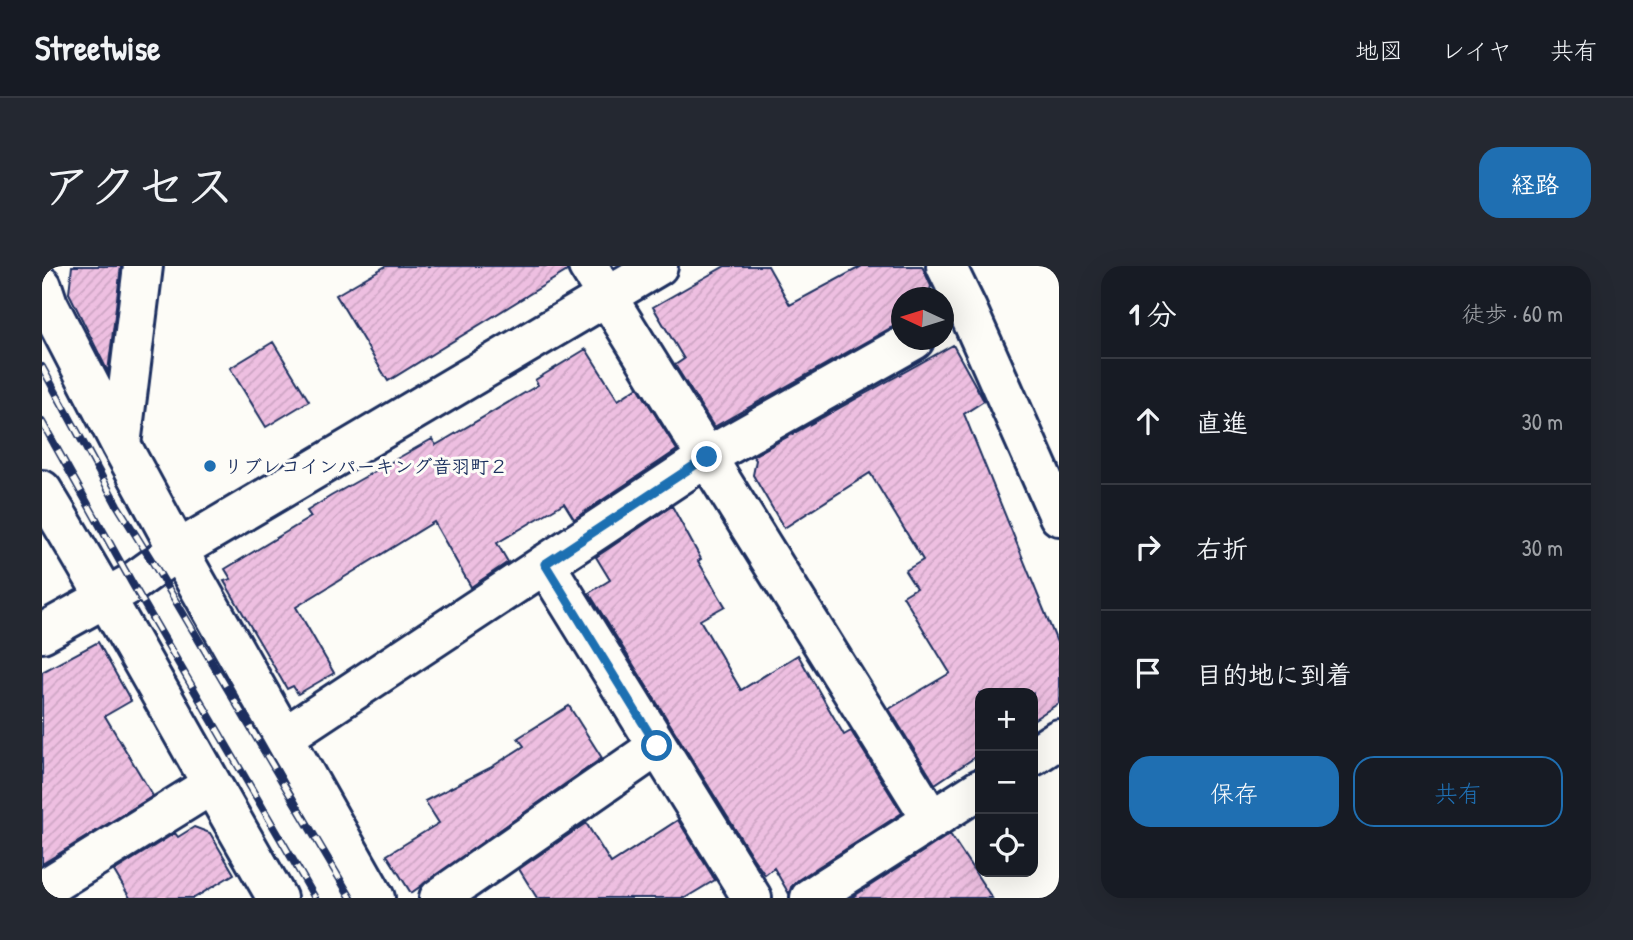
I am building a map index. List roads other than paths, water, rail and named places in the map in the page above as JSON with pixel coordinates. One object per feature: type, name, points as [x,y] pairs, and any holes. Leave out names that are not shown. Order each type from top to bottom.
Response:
[{"type":"street","points":[[121,445],[142,266]]},
{"type":"street","points":[[42,632],[132,583],[178,550],[598,281],[658,266]]},
{"type":"street","points":[[946,266],[955,316],[1059,516]]},
{"type":"street","points":[[598,281],[932,820]]},
{"type":"street","points":[[42,286],[48,304],[178,550],[375,898]]},
{"type":"street","points":[[285,737],[707,457],[896,350]]},
{"type":"street","points":[[42,490],[106,595],[277,898]]},
{"type":"street","points":[[545,564],[752,898]]},
{"type":"street","points":[[1038,753],[1059,739]]},
{"type":"street","points":[[439,898],[657,746]]},
{"type":"street","points":[[42,890],[211,785]]},
{"type":"street","points":[[810,898],[975,792]]},
{"type":"railway","points":[[42,367],[117,505],[351,898]]},
{"type":"railway","points":[[42,422],[315,898]]},
{"type":"place","name":"リブレコインパーキング音羽町２","points":[[210,466]]}]
